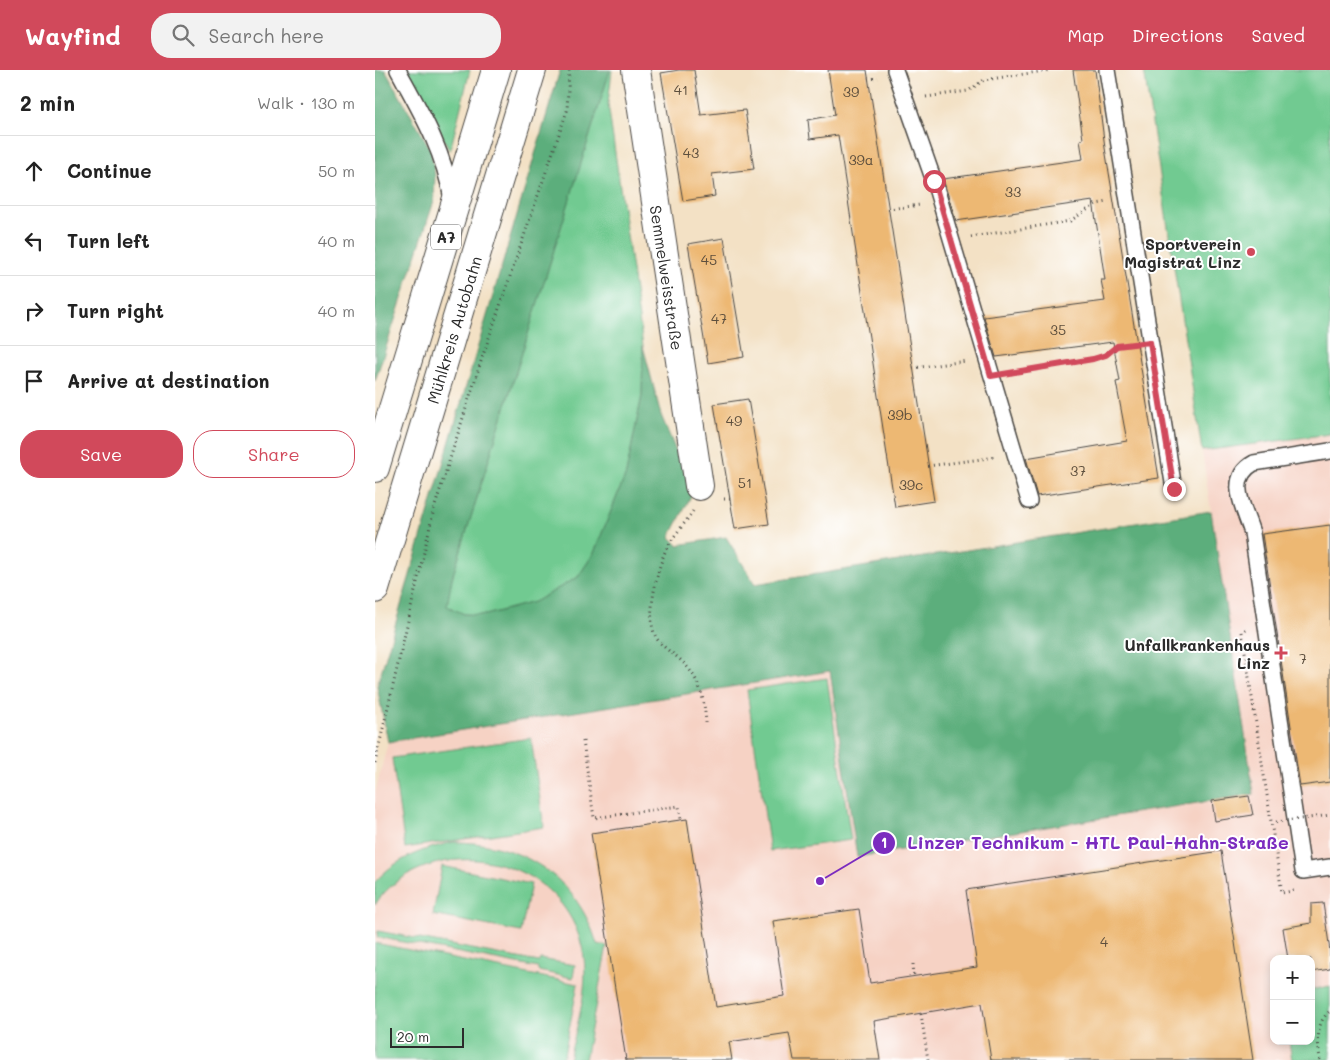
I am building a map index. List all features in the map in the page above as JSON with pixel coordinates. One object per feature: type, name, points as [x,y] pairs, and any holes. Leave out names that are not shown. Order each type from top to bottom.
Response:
[{"type":"main road","name":"A7","points":[[375,468],[496,70]]},
{"type":"main road","name":"Mühlkreis Autobahn","points":[[375,589],[531,70]]},
{"type":"main road","name":"Semmelweisstraße","points":[[636,70],[699,486]]},
{"type":"lane","points":[[398,70],[442,155],[454,210]]},
{"type":"lane","points":[[895,70],[940,203],[1029,501]]},
{"type":"lane","points":[[1107,70],[1174,489]]},
{"type":"lane","points":[[1330,451],[1254,463],[1244,468],[1239,477],[1238,487],[1253,533],[1303,871],[1330,866]]},
{"type":"path","points":[[375,763],[434,509],[482,358],[567,112],[569,70]]},
{"type":"path","points":[[906,100],[968,91],[984,80],[1051,70]]},
{"type":"path","points":[[951,240],[1070,221],[1096,204],[1127,199]]},
{"type":"path","points":[[888,209],[940,203]]},
{"type":"path","points":[[991,376],[1093,359],[1106,355],[1117,346],[1150,342]]},
{"type":"path","points":[[913,368],[986,358]]},
{"type":"path","points":[[928,466],[1015,455]]},
{"type":"path","points":[[699,486],[699,496],[695,509],[665,551],[653,595],[653,619],[654,634],[688,666],[700,684],[705,701],[706,723]]},
{"type":"path","points":[[724,499],[730,498]]},
{"type":"path","points":[[1265,610],[1242,632],[1282,893]]},
{"type":"path","points":[[583,741],[594,818],[679,806],[681,819]]},
{"type":"path","points":[[1276,822],[1330,815]]},
{"type":"path","points":[[913,964],[914,977]]},
{"type":"path","points":[[1319,1060],[1319,1026],[1323,1017],[1330,1011]]},
{"type":"path","points":[[921,1014],[928,1060]]},
{"type":"shaded area","points":[[1330,434],[1330,1060],[375,1060],[375,793],[388,742],[830,671],[1253,794],[1202,451]]},
{"type":"green space","points":[[375,70],[385,70],[431,150],[435,176],[434,201],[375,381]]},
{"type":"green space","points":[[408,70],[470,70],[450,151]]},
{"type":"green space","points":[[560,70],[610,70],[452,578],[447,606],[464,614],[486,615],[534,602],[578,577],[594,553],[626,474],[642,396],[643,346],[661,415],[686,475],[691,496],[670,537],[678,545],[726,537],[755,584],[1211,511],[1254,794],[857,857],[830,671],[388,742],[377,686]]},
{"type":"green space","points":[[610,70],[612,70],[608,104],[643,346],[642,396],[626,474],[594,553],[578,577],[534,602],[486,615],[464,614],[446,606],[452,578]]},
{"type":"green space","name":"Sportverein Magistrat Linz","points":[[1144,70],[1330,70],[1330,434],[1202,451]]},
{"type":"green space","points":[[827,678],[851,840],[770,851],[747,690]]},
{"type":"green space","points":[[531,738],[544,827],[405,848],[392,758]]},
{"type":"green space","points":[[453,842],[478,844],[502,849],[524,857],[543,868],[561,882],[576,900],[588,920],[597,944],[607,946],[585,1060],[569,1060],[584,987],[584,957],[581,943],[572,920],[558,899],[540,883],[519,871],[496,863],[471,860],[446,861],[408,874],[384,893],[375,905],[375,882],[383,874],[401,861],[421,851]]},
{"type":"green space","points":[[442,866],[531,884],[521,932],[433,915]]},
{"type":"green space","points":[[378,931],[539,962],[540,959],[575,965],[573,978],[538,971],[538,968],[377,937]]},
{"type":"green space","points":[[375,943],[578,984],[563,1060],[375,1060]]},
{"type":"green space","points":[[1330,986],[1330,1060],[1292,1060],[1290,1045],[1315,1045],[1315,989]]},
{"type":"building","points":[[694,70],[701,115],[745,110],[754,169],[712,174],[715,196],[683,201],[661,73]]},
{"type":"building","points":[[828,70],[867,70],[934,501],[895,507],[838,135],[810,139],[808,120],[835,115]]},
{"type":"building","points":[[1073,70],[1095,70],[1105,148],[1159,478],[1037,496],[1026,458],[1127,441],[1116,382],[1120,381],[1113,342],[996,357],[984,317],[1105,301],[1101,280],[1105,280],[1093,201],[956,221],[943,179],[1083,159],[1080,140],[1083,139]]},
{"type":"building","points":[[724,238],[744,357],[708,363],[688,244]]},
{"type":"building","points":[[748,399],[769,524],[735,529],[714,404]]},
{"type":"building","points":[[1330,525],[1330,782],[1300,786],[1262,534]]},
{"type":"building","points":[[1249,796],[1253,815],[1215,821],[1212,801]]},
{"type":"building","points":[[687,819],[716,1007],[784,996],[773,921],[859,909],[870,983],[977,967],[966,890],[1221,851],[1253,1060],[991,1060],[982,1003],[874,1021],[880,1060],[794,1060],[789,1033],[729,1042],[732,1060],[626,1060],[591,833]]},
{"type":"building","points":[[1323,903],[1330,951],[1330,969],[1315,971],[1315,955],[1287,955],[1283,928],[1311,923],[1311,904]]},
{"type":"place","name":"Sportverein Magistrat Linz","points":[[1251,252]]},
{"type":"place","name":"Unfallkrankenhaus Linz","points":[[1281,653]]},
{"type":"place","name":"Linzer Technikum - HTL Paul-Hahn-Straße","points":[[820,881]]},
{"type":"route","points":[[934,181],[991,376],[1093,359],[1106,355],[1117,346],[1150,342],[1174,489]]}]
